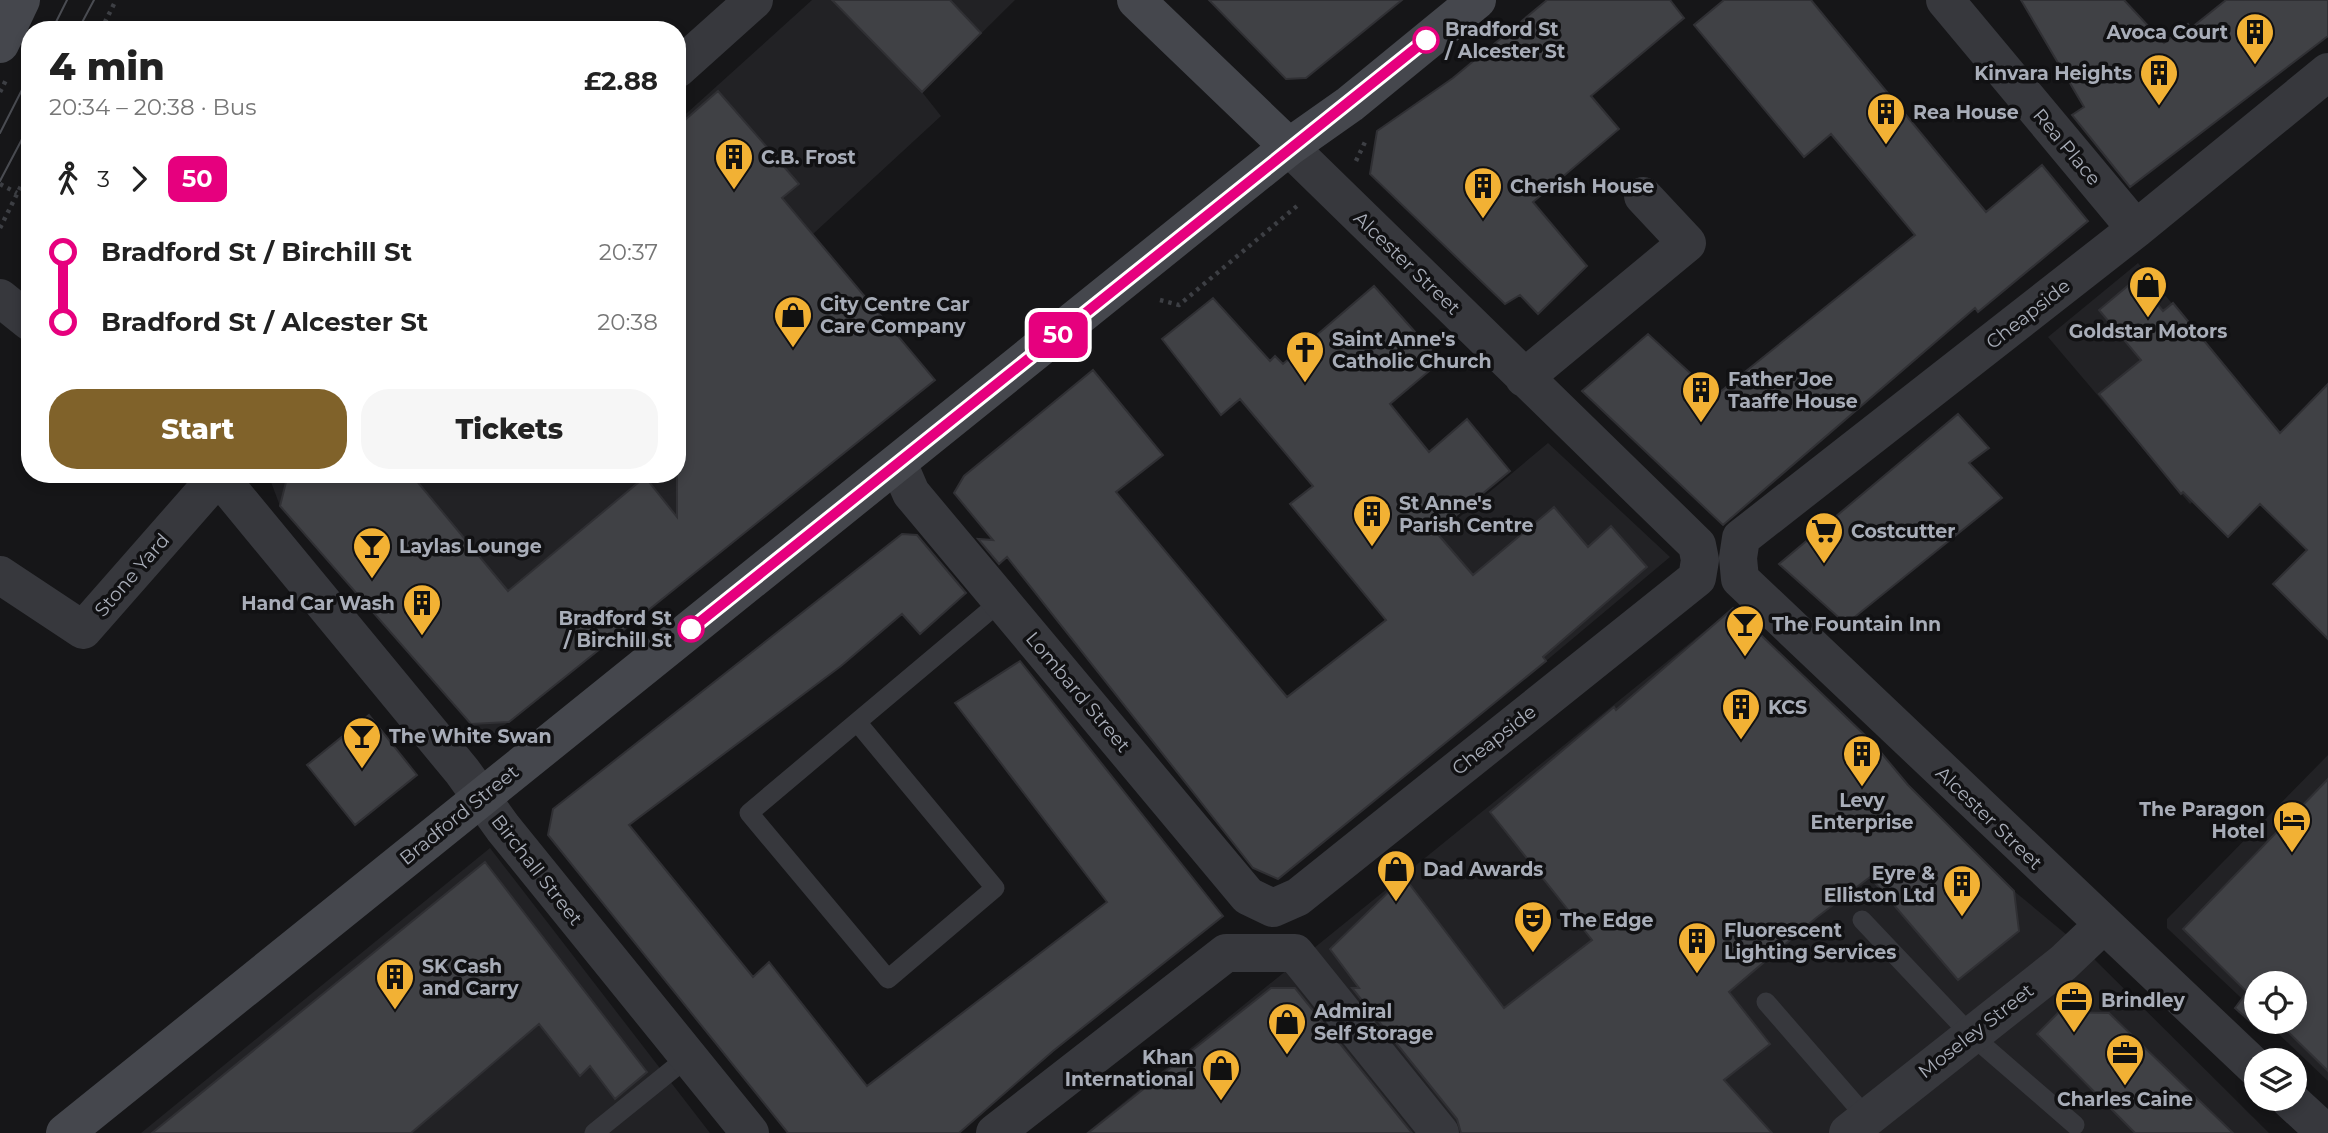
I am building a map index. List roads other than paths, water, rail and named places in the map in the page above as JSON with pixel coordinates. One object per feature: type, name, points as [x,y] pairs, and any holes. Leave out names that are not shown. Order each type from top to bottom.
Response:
[{"type":"street","points":[[0,44],[21,0]]},
{"type":"street","points":[[686,61],[754,0]]},
{"type":"street","name":"Alcester Street","points":[[1136,0],[1697,545],[1700,560]]},
{"type":"street","name":"Bradford Street","points":[[65,1133],[1289,147],[1350,104],[1477,0]]},
{"type":"street","name":"Rea Place","points":[[1945,0],[2136,229]]},
{"type":"street","name":"Cheapside","points":[[1738,558],[1741,538],[2136,229],[2328,72]]},
{"type":"street","points":[[1524,378],[1687,243],[1643,196]]},
{"type":"street","points":[[0,298],[21,315]]},
{"type":"street","name":"Lombard Street","points":[[898,463],[911,493],[1248,895],[1273,908]]},
{"type":"street","name":"Stone Yard","points":[[0,575],[83,630],[212,483]]},
{"type":"street","name":"Birchall Street","points":[[226,483],[750,1133]]},
{"type":"street","name":"Alcester Street","points":[[1738,558],[1740,579],[2102,926],[2244,1057]]},
{"type":"street","name":"Cheapside","points":[[1273,908],[1298,897],[1668,602],[1697,578],[1700,560]]},
{"type":"street","name":"Moseley Street","points":[[1858,1125],[2063,963],[2102,926]]},
{"type":"street","points":[[995,1133],[1226,953],[1267,952],[1295,953],[1440,1133]]},
{"type":"street","points":[[2302,1111],[2326,1133]]},
{"type":"lane","points":[[857,722],[995,888],[888,979],[749,813],[857,722],[1001,601]]},
{"type":"lane","points":[[1862,920],[1970,1034],[2075,1125]]},
{"type":"lane","points":[[1766,1002],[1858,1125]]},
{"type":"lane","points":[[594,1133],[688,1057]]},
{"type":"tram line","points":[[56,21],[67,0]]},
{"type":"tram line","points":[[83,21],[94,0]]},
{"type":"tram line","points":[[0,133],[21,92]]},
{"type":"tram line","points":[[0,181],[21,141]]},
{"type":"place","name":"Bradford St / Alcester St","points":[[1426,40]]},
{"type":"place","name":"Avoca Court","points":[[2255,66]]},
{"type":"place","name":"Kinvara Heights","points":[[2159,107]]},
{"type":"place","name":"Rea House","points":[[1886,146]]},
{"type":"place","name":"C.B. Frost","points":[[734,191]]},
{"type":"place","name":"Cherish House","points":[[1483,220]]},
{"type":"place","name":"Goldstar Motors","points":[[2148,319]]},
{"type":"place","name":"City Centre Car Care Company","points":[[793,349]]},
{"type":"place","name":"Saint Anne's Catholic Church","points":[[1305,384]]},
{"type":"place","name":"Father Joe Taaffe House","points":[[1701,424]]},
{"type":"place","name":"St Anne's Parish Centre","points":[[1372,548]]},
{"type":"place","name":"Costcutter","points":[[1824,565]]},
{"type":"place","name":"Laylas Lounge","points":[[372,580]]},
{"type":"place","name":"Bradford St / Birchill St","points":[[691,629]]},
{"type":"place","name":"Hand Car Wash","points":[[422,637]]},
{"type":"place","name":"The Fountain Inn","points":[[1745,658]]},
{"type":"place","name":"KCS","points":[[1741,741]]},
{"type":"place","name":"The White Swan","points":[[362,770]]},
{"type":"place","name":"Levy Enterprise","points":[[1862,788]]},
{"type":"place","name":"The Paragon Hotel","points":[[2292,854]]},
{"type":"place","name":"Dad Awards","points":[[1396,903]]},
{"type":"place","name":"Eyre & Elliston Ltd","points":[[1962,918]]},
{"type":"place","name":"The Edge","points":[[1533,954]]},
{"type":"place","name":"Fluorescent Lighting Services","points":[[1697,975]]},
{"type":"place","name":"SK Cash and Carry","points":[[395,1011]]},
{"type":"place","name":"Brindley","points":[[2074,1034]]},
{"type":"place","name":"Admiral Self Storage","points":[[1287,1056]]},
{"type":"place","name":"Charles Caine","points":[[2125,1087]]},
{"type":"place","name":"Khan International","points":[[1221,1102]]}]
